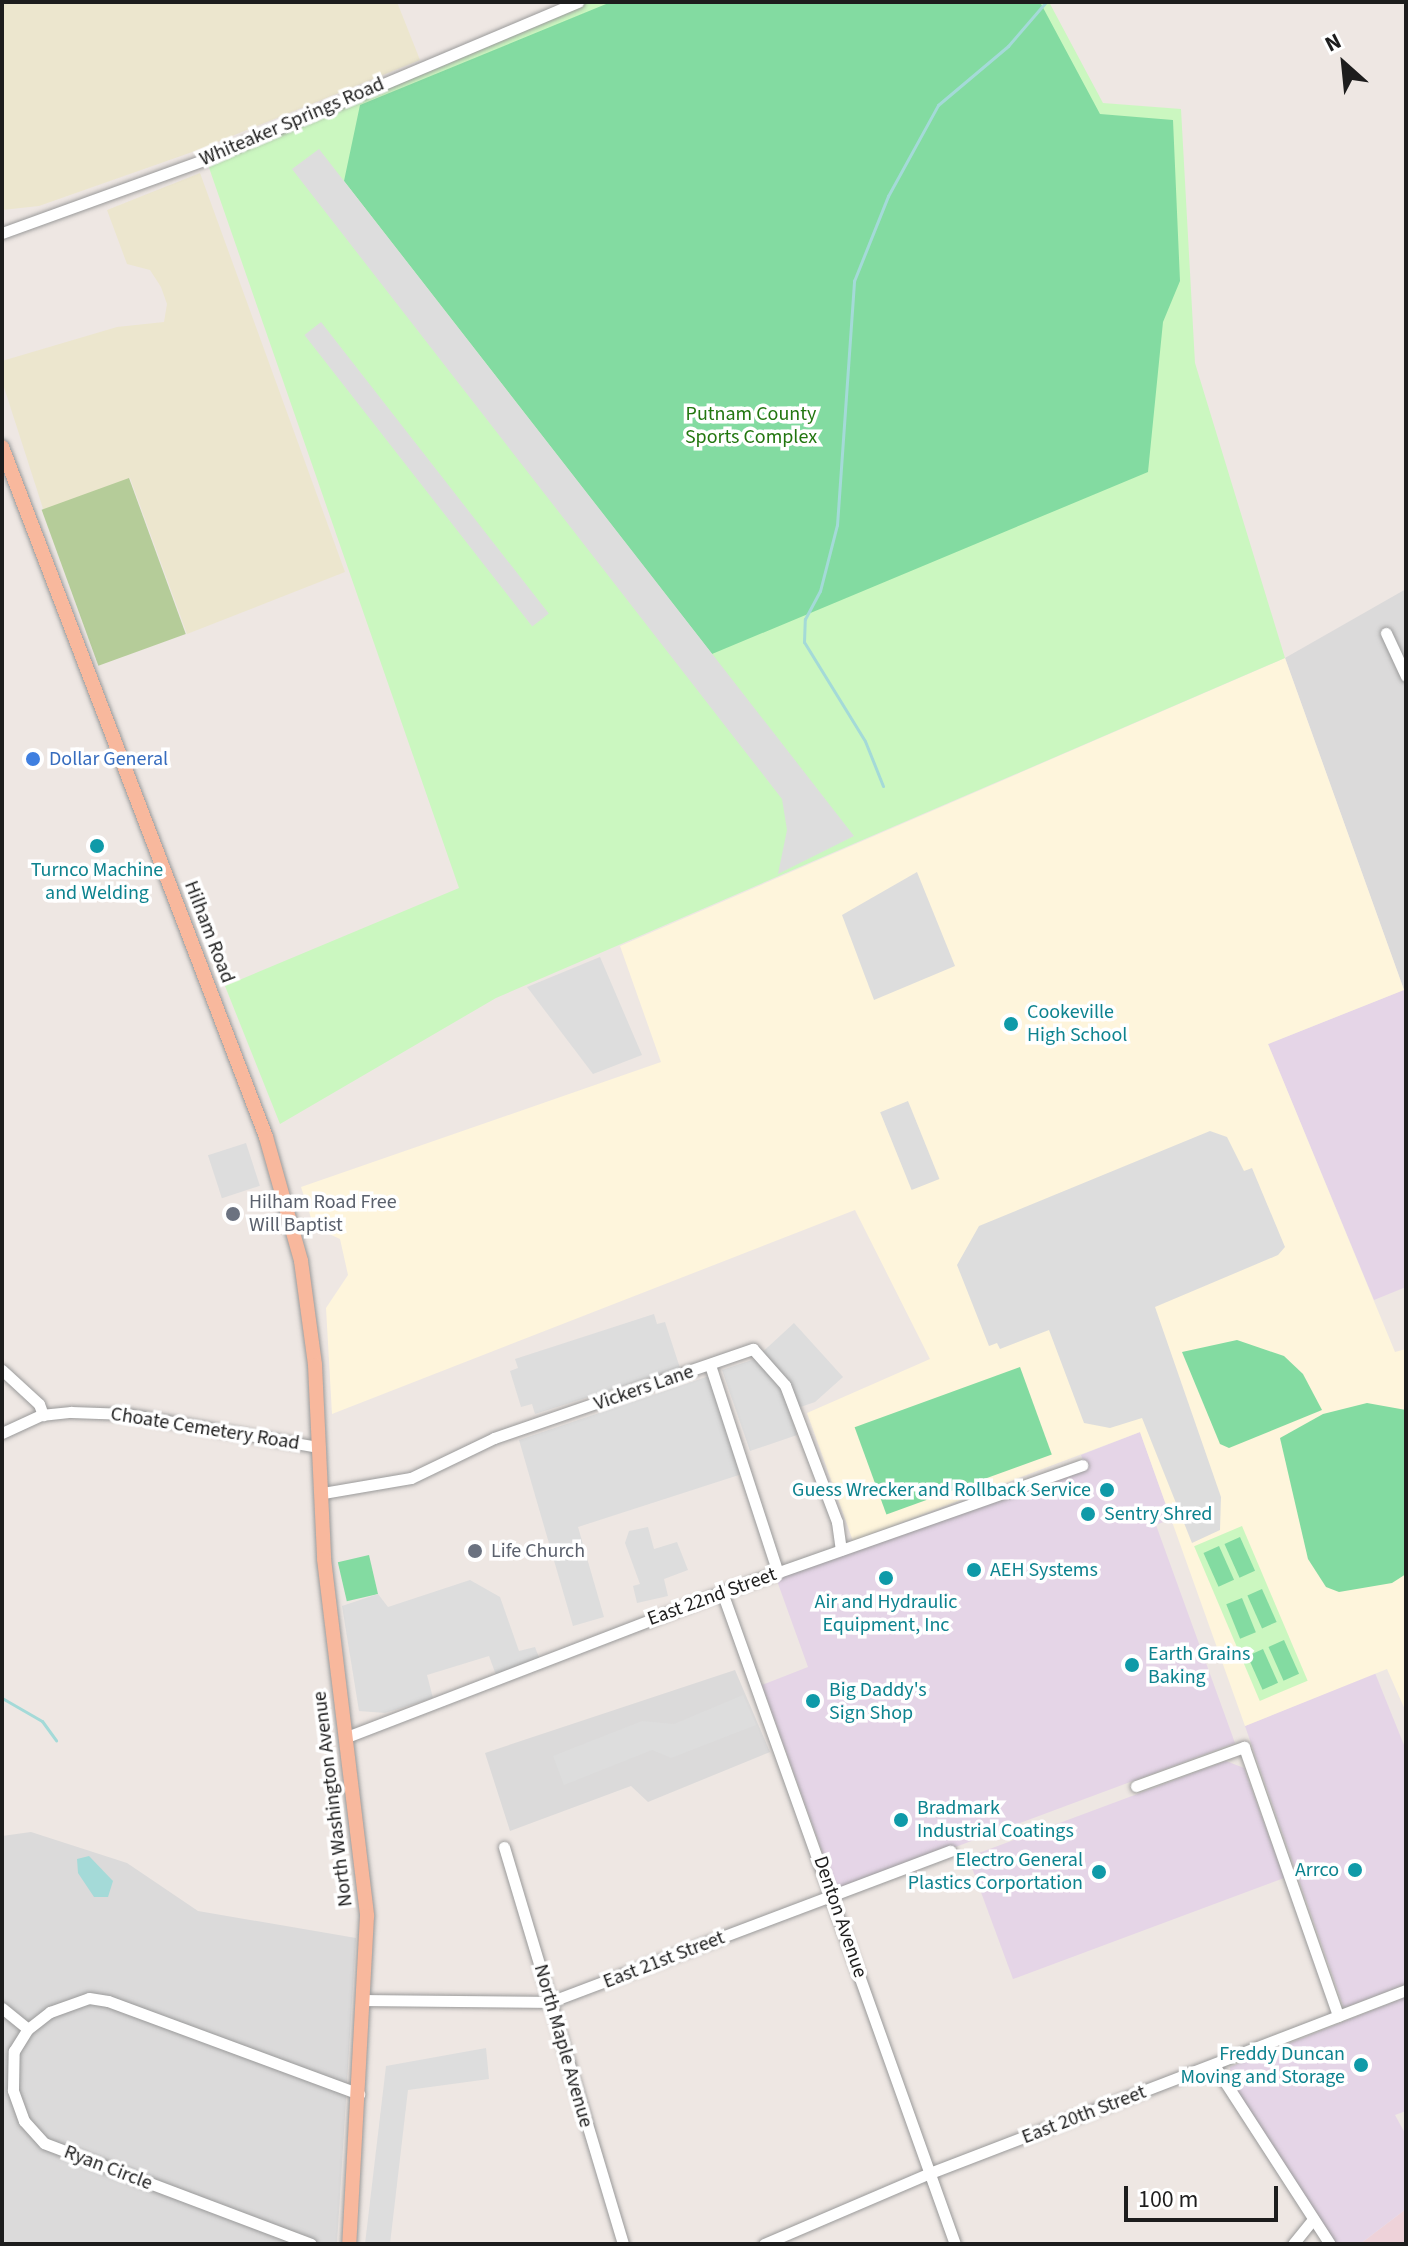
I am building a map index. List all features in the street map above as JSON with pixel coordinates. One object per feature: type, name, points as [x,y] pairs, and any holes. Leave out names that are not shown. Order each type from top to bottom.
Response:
[{"type":"main road","name":"Hilham Road","points":[[2,447],[291,1211],[315,1365],[319,1447]]},
{"type":"main road","name":"North Washington Avenue","points":[[319,1447],[324,1559],[365,1887],[366,2000],[349,2244]]},
{"type":"street","name":"Whiteaker Springs Road","points":[[2,233],[206,159],[578,2]]},
{"type":"street","points":[[1386,633],[1406,676]]},
{"type":"street","name":"Vickers Lane","points":[[323,1493],[411,1478],[494,1438],[753,1349],[785,1385],[837,1522],[841,1550]]},
{"type":"street","points":[[710,1365],[778,1573]]},
{"type":"street","points":[[2,1370],[39,1404],[43,1415]]},
{"type":"street","name":"Choate Cemetery Road","points":[[2,1433],[43,1415],[127,1414],[319,1447]]},
{"type":"street","name":"East 22nd Street","points":[[347,1737],[722,1592],[1082,1465]]},
{"type":"street","name":"Denton Avenue","points":[[722,1592],[955,2244]]},
{"type":"street","points":[[1136,1786],[1244,1747],[1338,2016]]},
{"type":"street","name":"North Maple Avenue","points":[[504,1847],[623,2244]]},
{"type":"street","name":"East 21st Street","points":[[366,2000],[550,2002],[950,1851]]},
{"type":"street","name":"East 20th Street","points":[[764,2244],[930,2173],[1406,1990]]},
{"type":"street","points":[[2,2008],[28,2029],[72,2003],[108,2001],[359,2094]]},
{"type":"street","name":"Ryan Circle","points":[[28,2029],[14,2051],[13,2090],[24,2121],[44,2143],[311,2244]]},
{"type":"street","points":[[1214,2065],[1330,2244]]},
{"type":"street","points":[[1293,2244],[1313,2219]]},
{"type":"shaded area","points":[[2,2],[397,2],[420,60],[195,151],[39,206],[2,210]]},
{"type":"shaded area","points":[[319,149],[854,836],[778,874],[787,830],[782,799],[292,169]]},
{"type":"shaded area","points":[[200,173],[345,572],[187,634],[130,478],[47,521],[2,381],[2,361],[117,327],[164,322],[167,304],[161,287],[150,270],[127,264],[107,210]]},
{"type":"shaded area","points":[[321,322],[549,614],[532,626],[304,335]]},
{"type":"shaded area","points":[[1406,589],[1406,989],[1404,990],[1285,658]]},
{"type":"shaded area","name":"Cookeville High School","points":[[1285,658],[1404,990],[1268,1044],[1395,1352],[1406,1349],[1406,1712],[1387,1669],[1245,1726],[1140,1432],[853,1541],[807,1413],[930,1359],[855,1210],[332,1414],[326,1308],[348,1275],[340,1239],[314,1227],[301,1187],[661,1062],[620,946]]},
{"type":"shaded area","points":[[917,872],[955,966],[874,1000],[842,915]]},
{"type":"shaded area","points":[[600,957],[642,1055],[593,1074],[527,987]]},
{"type":"shaded area","points":[[1406,989],[1406,1287],[1374,1300],[1268,1044]]},
{"type":"shaded area","points":[[908,1101],[939,1179],[912,1190],[880,1112]]},
{"type":"shaded area","points":[[1210,1131],[1227,1137],[1244,1171],[1252,1168],[1285,1247],[1278,1255],[1155,1307],[1221,1497],[1220,1530],[1192,1543],[1142,1418],[1110,1428],[1084,1423],[1049,1330],[1000,1349],[997,1343],[989,1346],[957,1265],[979,1226]]},
{"type":"shaded area","points":[[246,1143],[260,1186],[222,1198],[208,1155]]},
{"type":"shaded area","points":[[654,1314],[657,1324],[665,1322],[680,1368],[535,1414],[532,1404],[521,1407],[510,1371],[518,1368],[515,1359]]},
{"type":"shaded area","points":[[794,1323],[843,1377],[815,1402],[789,1411],[797,1435],[750,1451],[722,1370],[755,1359]]},
{"type":"shaded area","points":[[709,1376],[742,1474],[578,1527],[604,1617],[573,1626],[519,1440]]},
{"type":"shaded area","points":[[1140,1432],[1171,1519],[1156,1525],[1235,1743],[845,1888],[835,1887],[762,1685],[808,1667],[776,1578],[1086,1469],[1081,1455]]},
{"type":"shaded area","points":[[648,1527],[654,1549],[677,1542],[688,1570],[664,1579],[668,1596],[637,1603],[633,1586],[640,1584],[625,1543],[629,1531]]},
{"type":"shaded area","points":[[470,1580],[500,1597],[519,1651],[535,1647],[540,1660],[496,1675],[489,1656],[427,1675],[433,1698],[385,1713],[359,1711],[342,1606],[378,1594],[388,1607]]},
{"type":"shaded area","points":[[735,1670],[770,1752],[648,1802],[631,1786],[510,1831],[485,1753]]},
{"type":"shaded area","points":[[1375,1673],[1406,1750],[1406,1984],[1344,2008],[1245,1726]]},
{"type":"shaded area","points":[[743,1695],[756,1725],[671,1758],[652,1750],[564,1785],[553,1756],[642,1721],[674,1724]]},
{"type":"shaded area","points":[[1226,1761],[1244,1768],[1284,1878],[1013,1979],[968,1857]]},
{"type":"shaded area","points":[[31,1832],[127,1863],[198,1911],[356,1938],[337,2244],[2,2244],[2,1836]]},
{"type":"shaded area","points":[[1406,1997],[1406,2111],[1395,2115],[1406,2135],[1406,2209],[1360,2244],[1336,2244],[1231,2083],[1230,2067]]},
{"type":"shaded area","points":[[486,2048],[489,2079],[408,2090],[390,2244],[365,2244],[386,2066]]},
{"type":"shaded area","points":[[1406,2209],[1406,2244],[1360,2244]]},
{"type":"green space","name":"Putnam County Sports Complex","points":[[578,2],[1049,2],[1103,103],[1181,109],[1195,363],[1285,658],[496,998],[280,1124],[225,986],[459,888],[206,159]]},
{"type":"green space","points":[[611,2],[1040,2],[1100,114],[1173,120],[1180,281],[1163,322],[1148,472],[712,654],[344,181],[360,105]]},
{"type":"green space","points":[[129,478],[186,634],[98,666],[42,510]]},
{"type":"green space","points":[[1237,1340],[1284,1356],[1303,1374],[1322,1410],[1229,1448],[1220,1444],[1182,1352]]},
{"type":"green space","points":[[1020,1367],[1052,1454],[886,1515],[855,1427]]},
{"type":"green space","points":[[1367,1403],[1406,1410],[1406,1574],[1392,1583],[1339,1592],[1326,1587],[1308,1559],[1280,1438],[1323,1414]]},
{"type":"green space","points":[[1242,1526],[1308,1681],[1260,1701],[1194,1546]]},
{"type":"green space","points":[[1240,1537],[1255,1571],[1240,1578],[1224,1544]]},
{"type":"green space","points":[[1219,1546],[1234,1580],[1219,1587],[1203,1553]]},
{"type":"green space","points":[[369,1555],[378,1594],[347,1601],[338,1562]]},
{"type":"green space","points":[[1262,1589],[1277,1622],[1262,1628],[1247,1596]]},
{"type":"green space","points":[[1242,1598],[1256,1632],[1240,1639],[1226,1604]]},
{"type":"green space","points":[[1284,1640],[1299,1674],[1284,1681],[1268,1647]]},
{"type":"green space","points":[[1263,1649],[1278,1683],[1263,1690],[1247,1656]]},
{"type":"water","points":[[89,1856],[113,1881],[108,1897],[94,1897],[78,1873],[77,1859]]},
{"type":"waterway","points":[[883,786],[865,741],[804,642],[805,619],[820,591],[837,525],[854,281],[888,196],[938,105],[1008,46],[1046,2]]},
{"type":"waterway","points":[[2,1698],[42,1721],[56,1740]]},
{"type":"place","name":"Dollar General","points":[[33,759]]},
{"type":"place","name":"Turnco Machine and Welding","points":[[97,846]]},
{"type":"place","name":"Cookeville High School","points":[[1011,1024]]},
{"type":"place","name":"Hilham Road Free Will Baptist","points":[[233,1214]]},
{"type":"place","name":"Guess Wrecker and Rollback Service","points":[[1107,1490]]},
{"type":"place","name":"Sentry Shred","points":[[1088,1514]]},
{"type":"place","name":"Life Church","points":[[475,1551]]},
{"type":"place","name":"AEH Systems","points":[[974,1570]]},
{"type":"place","name":"Air and Hydraulic Equipment, Inc","points":[[886,1578]]},
{"type":"place","name":"Earth Grains Baking","points":[[1132,1665]]},
{"type":"place","name":"Big Daddy's Sign Shop","points":[[813,1701]]},
{"type":"place","name":"Bradmark Industrial Coatings","points":[[901,1820]]},
{"type":"place","name":"Arrco","points":[[1355,1870]]},
{"type":"place","name":"Electro General Plastics Corportation","points":[[1099,1872]]},
{"type":"place","name":"Freddy Duncan Moving and Storage","points":[[1361,2065]]}]
